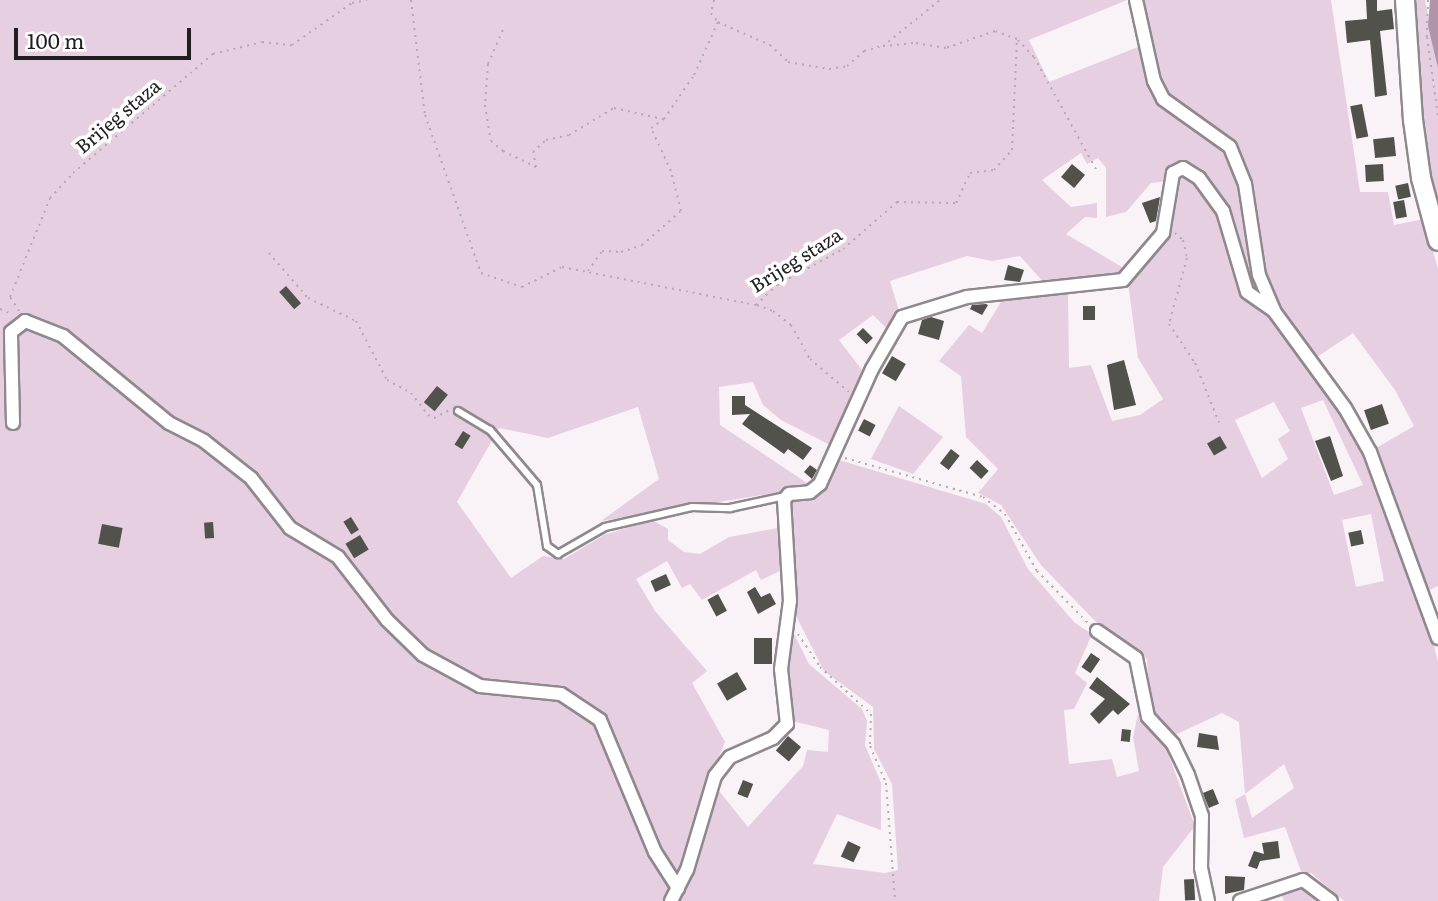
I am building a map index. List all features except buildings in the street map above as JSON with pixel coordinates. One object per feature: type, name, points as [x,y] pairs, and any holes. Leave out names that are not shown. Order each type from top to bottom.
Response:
[{"type":"street","points":[[1136,0],[1154,81],[1163,99],[1230,148],[1245,184],[1259,275],[1274,311],[1345,408],[1370,452],[1438,638]]},
{"type":"street","points":[[1405,0],[1413,120],[1421,178],[1438,241]]},
{"type":"street","points":[[671,901],[678,888],[715,776],[730,757],[773,737],[787,724],[782,669],[788,615],[786,496],[820,484],[902,317],[967,297],[1052,286],[1115,284],[1138,267],[1167,224],[1173,173],[1187,169],[1223,211],[1247,292],[1274,311]]},
{"type":"street","points":[[13,423],[11,332],[25,321],[63,336],[169,423],[204,441],[251,478],[290,528],[338,557],[387,621],[423,655],[480,686],[561,694],[600,720],[656,852],[678,888]]},
{"type":"street","points":[[1097,631],[1136,658],[1149,717],[1173,744],[1188,775],[1202,816],[1200,868],[1208,901]]},
{"type":"street","points":[[1240,901],[1303,880],[1331,901]]},
{"type":"lane","points":[[458,411],[490,430],[537,485],[547,545],[558,554],[605,527],[692,507],[730,508],[786,496]]},
{"type":"path","name":"Brijeg staza","points":[[25,321],[10,297],[50,198],[73,173],[213,54],[262,42],[292,45],[352,3],[367,0]]},
{"type":"path","name":"Brijeg staza","points":[[411,0],[425,115],[481,273],[522,287],[562,267],[756,305],[777,285],[843,249],[897,202],[956,203],[970,173],[994,170],[1012,150],[1017,39]]},
{"type":"path","points":[[714,0],[711,13],[718,22],[770,45],[789,62],[829,69],[847,66],[864,51],[883,46],[913,43],[946,48],[995,31],[1017,39],[1034,57],[1098,173]]},
{"type":"path","points":[[883,46],[940,0]]},
{"type":"path","points":[[1428,0],[1426,37],[1438,116]]},
{"type":"path","points":[[588,272],[602,251],[621,252],[642,245],[681,211],[671,171],[651,128],[664,119],[694,75],[718,22]]},
{"type":"path","points":[[503,30],[488,64],[485,104],[491,141],[503,150],[536,167],[533,152],[546,140],[569,135],[614,108],[664,119]]},
{"type":"path","points":[[1167,224],[1183,240],[1187,258],[1169,316],[1171,332],[1195,363],[1219,422]]},
{"type":"path","points":[[270,253],[308,299],[356,321],[387,380],[411,393],[428,415],[458,411]]},
{"type":"path","points":[[756,305],[773,311],[791,325],[810,359],[842,390],[863,395]]},
{"type":"path","points":[[834,453],[983,497],[1004,514],[1037,571],[1097,631]]},
{"type":"path","points":[[788,615],[820,667],[871,714],[870,746],[886,783],[895,901]]},
{"type":"shaded area","points":[[0,0],[1127,0],[1029,40],[1049,82],[1143,45],[1128,0],[1331,0],[1360,192],[1388,192],[1394,225],[1424,219],[1438,269],[1438,586],[1421,594],[1438,662],[1438,901],[1344,901],[1311,873],[1302,874],[1285,827],[1244,838],[1235,800],[1245,794],[1239,722],[1222,713],[1175,735],[1155,717],[1150,706],[1147,659],[1096,622],[1041,565],[1001,505],[978,493],[998,469],[966,437],[961,376],[939,361],[969,325],[982,333],[1004,297],[1068,290],[1069,368],[1091,365],[1112,421],[1140,415],[1163,399],[1138,358],[1128,283],[1166,238],[1173,221],[1176,180],[1151,183],[1126,212],[1106,217],[1106,168],[1098,158],[1087,164],[1081,153],[1042,180],[1071,207],[1097,203],[1097,218],[1085,217],[1066,234],[1127,270],[1119,279],[1045,284],[1020,256],[992,261],[967,256],[890,281],[899,311],[889,331],[873,315],[839,340],[862,370],[855,401],[832,446],[781,420],[763,405],[753,382],[719,387],[720,425],[813,487],[601,521],[659,479],[638,407],[548,438],[499,428],[457,502],[511,578],[543,556],[564,559],[604,535],[652,520],[668,529],[668,540],[684,552],[700,554],[729,537],[783,527],[782,570],[761,580],[756,570],[702,600],[690,584],[682,588],[667,561],[636,579],[655,611],[707,671],[692,683],[725,742],[705,790],[720,792],[748,827],[803,766],[807,750],[828,752],[829,730],[792,721],[784,662],[792,630],[809,664],[862,709],[867,721],[865,745],[881,783],[881,830],[837,814],[813,864],[885,873],[898,870],[892,784],[874,749],[873,707],[824,671],[795,614],[790,503],[792,498],[813,499],[821,492],[836,459],[986,504],[1001,517],[1028,569],[1075,623],[1092,634],[1075,673],[1087,683],[1074,709],[1064,710],[1069,764],[1112,759],[1117,777],[1139,771],[1133,737],[1138,714],[1167,751],[1195,826],[1163,867],[1159,901],[0,901]],"holes":[[[1353,333],[1395,390],[1414,426],[1366,454],[1308,363]],[[1323,400],[1363,485],[1334,495],[1301,408]],[[1274,402],[1290,431],[1278,439],[1288,459],[1262,478],[1235,420]],[[1388,479],[1424,586],[1379,481]],[[1371,514],[1384,581],[1356,587],[1342,520]],[[1284,764],[1294,788],[1252,818],[1245,794]]]},
{"type":"shaded area","points":[[1412,0],[1425,0],[1438,68],[1438,209],[1426,164]]},
{"type":"shaded area","points":[[1430,0],[1438,0],[1438,68],[1428,26]]},
{"type":"shaded area","points":[[899,406],[943,437],[913,474],[871,459]]},
{"type":"shaded area","points":[[1306,888],[1322,901],[1284,901],[1281,893]]}]
